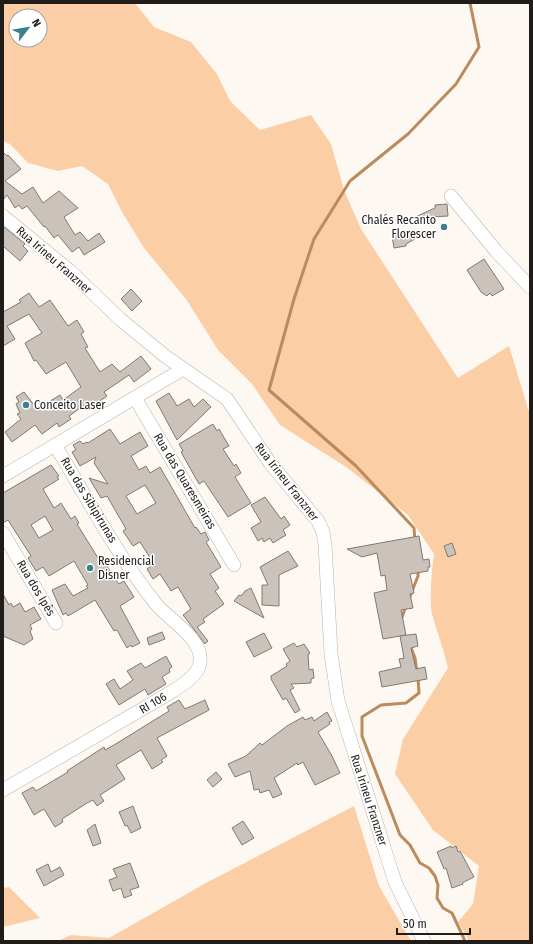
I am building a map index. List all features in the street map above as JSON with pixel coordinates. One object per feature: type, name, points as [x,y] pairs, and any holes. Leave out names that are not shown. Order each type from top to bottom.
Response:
[{"type":"street","points":[[452,196],[496,251],[530,287]]},
{"type":"street","name":"Rua Irineu Franzner","points":[[3,216],[70,271],[120,318],[183,369],[227,399],[270,463],[318,521],[323,532],[325,545],[331,654],[338,701],[395,882],[424,941]]},
{"type":"street","points":[[3,476],[183,369]]},
{"type":"street","name":"Rua das Quaresmeiras","points":[[135,398],[234,565]]},
{"type":"street","name":"Rua das Sibipirunas","points":[[55,445],[134,576]]},
{"type":"street","name":"Rua dos Ipês","points":[[3,533],[56,623]]},
{"type":"street","name":"RI 106","points":[[3,790],[163,697],[188,681],[196,673],[200,663],[199,652],[195,644],[189,636],[157,606],[134,576]]},
{"type":"shaded area","points":[[3,3],[135,3],[154,27],[191,42],[217,74],[230,101],[260,130],[311,115],[331,144],[344,190],[361,229],[458,378],[509,346],[530,415],[530,941],[469,941],[458,922],[473,904],[479,866],[433,830],[395,774],[403,739],[448,668],[431,608],[431,584],[434,554],[408,515],[346,467],[280,425],[252,384],[218,350],[186,299],[144,248],[122,212],[108,184],[82,166],[58,171],[28,163],[10,144],[3,141]]},
{"type":"shaded area","points":[[354,806],[379,886],[411,941],[58,941],[71,935],[109,938],[206,883]]},
{"type":"shaded area","points":[[9,887],[40,918],[3,927],[3,888]]},
{"type":"building","points":[[3,152],[7,156],[8,155],[21,169],[5,181],[22,194],[33,187],[43,203],[59,191],[78,208],[64,217],[75,235],[80,232],[88,241],[99,233],[105,242],[84,255],[79,247],[72,252],[58,235],[54,238],[27,206],[22,209],[19,205],[15,208],[7,195],[3,200]]},
{"type":"building","points":[[447,204],[448,216],[413,218],[435,208],[435,205]]},
{"type":"building","points":[[3,226],[25,244],[23,246],[28,251],[20,261],[3,246]]},
{"type":"building","points":[[427,232],[406,244],[406,246],[394,248],[392,236]]},
{"type":"building","points":[[484,259],[504,289],[492,296],[490,293],[487,296],[481,292],[467,270]]},
{"type":"building","points":[[131,289],[142,301],[132,311],[121,299]]},
{"type":"building","points":[[29,293],[39,307],[50,300],[68,326],[77,320],[84,332],[81,334],[88,347],[85,348],[100,372],[112,364],[120,372],[141,356],[151,369],[134,382],[129,375],[104,392],[107,396],[96,404],[94,402],[88,406],[86,404],[69,416],[71,419],[59,427],[57,423],[42,434],[35,425],[12,442],[5,432],[21,419],[17,414],[20,413],[16,404],[19,402],[16,397],[24,392],[37,409],[60,395],[63,400],[81,387],[66,362],[46,374],[36,360],[34,361],[25,343],[42,333],[29,314],[7,326],[15,339],[3,346],[3,312],[21,302],[19,300]]},
{"type":"building","points":[[169,393],[177,406],[189,399],[194,407],[203,399],[211,407],[177,440],[156,401]]},
{"type":"building","points":[[213,424],[217,431],[219,429],[229,446],[223,449],[234,466],[236,464],[241,473],[235,477],[251,503],[228,517],[204,481],[199,484],[181,452],[183,451],[179,444]]},
{"type":"building","points":[[110,429],[120,444],[140,432],[148,446],[131,456],[139,470],[146,466],[150,473],[160,467],[195,528],[196,527],[201,534],[205,532],[209,540],[206,542],[221,567],[210,574],[219,588],[215,591],[224,604],[203,619],[205,622],[197,627],[208,641],[205,644],[183,615],[191,609],[178,587],[171,591],[160,574],[153,579],[147,569],[154,564],[140,542],[133,546],[123,531],[126,529],[107,496],[101,498],[89,478],[108,484],[94,463],[96,457],[80,466],[72,452],[76,450],[73,445],[80,441],[83,444],[88,443]],"holes":[[[145,485],[156,503],[137,514],[126,496]]]},
{"type":"building","points":[[51,465],[59,476],[57,477],[59,479],[43,489],[54,508],[61,503],[71,519],[75,516],[79,523],[77,524],[98,558],[101,556],[119,584],[124,581],[134,597],[120,606],[140,643],[132,647],[131,645],[127,648],[117,630],[114,631],[95,600],[68,616],[66,613],[63,615],[52,590],[65,584],[73,596],[88,588],[86,586],[88,585],[74,561],[49,576],[43,567],[36,571],[28,558],[31,556],[8,520],[3,523],[3,493]],"holes":[[[45,516],[53,530],[39,538],[31,525]]]},
{"type":"building","points":[[265,497],[281,519],[284,516],[290,525],[283,530],[286,535],[273,543],[270,538],[264,542],[262,538],[258,541],[251,528],[261,522],[251,505]]},
{"type":"building","points":[[419,536],[423,560],[429,559],[430,567],[428,567],[428,571],[410,574],[414,593],[410,594],[413,608],[401,610],[406,635],[383,639],[374,593],[387,590],[385,575],[381,576],[377,553],[362,557],[347,549]]},
{"type":"building","points":[[452,543],[456,554],[448,557],[444,546]]},
{"type":"building","points":[[288,551],[298,566],[279,575],[279,606],[262,605],[262,585],[268,585],[260,567]]},
{"type":"building","points":[[251,588],[264,618],[234,601],[239,595],[241,596],[245,591]]},
{"type":"building","points":[[3,594],[9,605],[11,603],[13,607],[20,603],[25,612],[34,607],[41,619],[30,625],[32,629],[30,631],[33,639],[24,645],[3,636]]},
{"type":"building","points":[[162,632],[165,639],[149,645],[147,638]]},
{"type":"building","points":[[264,633],[272,648],[254,657],[246,642]]},
{"type":"building","points":[[416,634],[418,646],[411,648],[416,669],[425,667],[427,679],[382,687],[379,672],[401,667],[399,659],[404,658],[400,636]]},
{"type":"building","points":[[294,643],[297,647],[304,644],[310,653],[308,654],[309,670],[313,669],[314,678],[311,679],[311,683],[291,684],[294,688],[290,690],[300,710],[295,713],[286,698],[283,700],[271,679],[271,676],[287,666],[286,664],[290,661],[283,649]]},
{"type":"building","points":[[166,656],[172,667],[169,669],[170,672],[162,677],[166,684],[148,695],[145,689],[119,705],[106,684],[114,679],[120,689],[133,680],[127,671],[141,663],[145,668]]},
{"type":"building","points":[[179,700],[185,709],[205,700],[209,710],[157,738],[167,756],[161,760],[163,762],[152,769],[141,750],[116,765],[125,779],[100,795],[104,801],[97,806],[93,800],[87,803],[62,819],[63,822],[55,827],[44,809],[34,815],[22,793],[33,787],[36,791],[68,772],[67,771],[104,747],[105,750],[114,745],[169,711],[167,707]]},
{"type":"building","points":[[327,712],[332,721],[318,732],[340,773],[315,785],[303,762],[298,765],[297,763],[274,778],[282,794],[273,798],[269,790],[260,793],[259,789],[254,790],[250,771],[235,777],[228,764],[246,756],[260,743],[262,745],[287,726],[303,717],[305,720],[312,717],[314,721]]},
{"type":"building","points":[[216,772],[222,779],[213,787],[207,780]]},
{"type":"building","points":[[133,806],[141,828],[131,833],[127,825],[125,826],[119,812]]},
{"type":"building","points":[[243,821],[254,838],[242,845],[232,828]]},
{"type":"building","points":[[95,824],[101,843],[93,846],[87,830]]},
{"type":"building","points":[[451,846],[452,848],[456,846],[458,852],[460,851],[474,877],[462,883],[463,884],[452,888],[446,868],[444,869],[437,852]]},
{"type":"building","points":[[130,863],[139,887],[130,890],[132,895],[124,898],[121,888],[113,891],[109,880],[117,877],[113,869]]},
{"type":"building","points":[[48,864],[51,872],[60,867],[64,875],[44,886],[36,870]]},
{"type":"waterway","points":[[415,541],[414,528],[356,466],[269,390],[294,299],[314,239],[350,181],[408,134],[456,84],[479,47],[470,3]]},
{"type":"waterway","points":[[409,599],[418,576],[418,570]]},
{"type":"waterway","points":[[401,620],[406,606]]},
{"type":"waterway","points":[[410,645],[415,658],[417,673]]},
{"type":"waterway","points":[[418,678],[419,693],[406,703],[381,705],[362,717],[362,736],[400,835],[410,845],[420,863],[429,868],[435,876],[438,885],[437,898],[443,908],[452,913],[465,941]]},
{"type":"place","name":"Chalés Recanto Florescer","points":[[444,227]]},
{"type":"place","name":"Conceito Laser","points":[[26,405]]},
{"type":"place","name":"Residencial Disner","points":[[90,568]]}]
